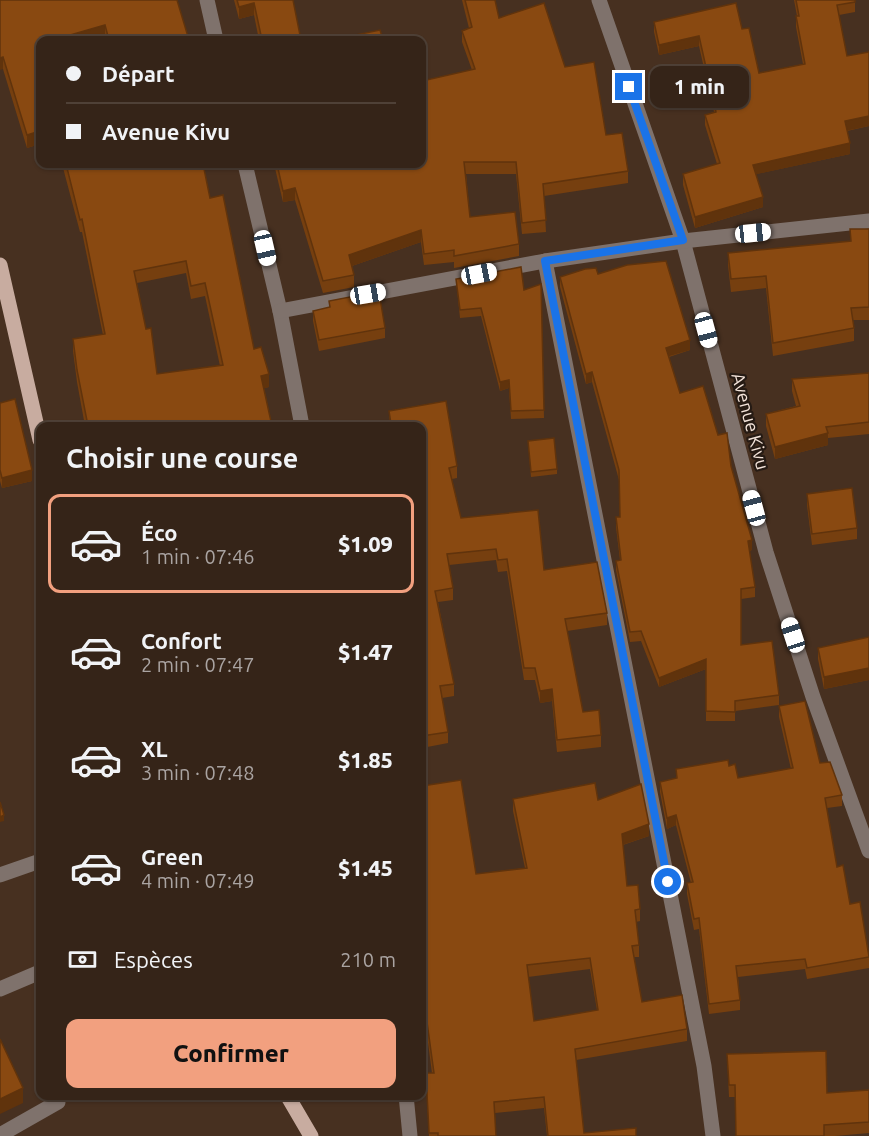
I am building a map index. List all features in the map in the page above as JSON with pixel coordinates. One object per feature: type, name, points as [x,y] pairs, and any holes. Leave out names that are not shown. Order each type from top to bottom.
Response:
[{"type":"main road","points":[[0,265],[36,422]]},
{"type":"main road","points":[[290,1100],[311,1136]]},
{"type":"street","points":[[207,0],[215,36]]},
{"type":"street","name":"Avenue Kivu","points":[[599,0],[683,240],[766,552],[813,697],[869,851]]},
{"type":"street","points":[[246,168],[280,311],[301,422]]},
{"type":"street","points":[[280,311],[545,261],[683,240],[869,221]]},
{"type":"street","points":[[545,261],[702,1054],[713,1136]]},
{"type":"street","points":[[0,875],[36,868]]},
{"type":"street","points":[[0,989],[36,974]]},
{"type":"street","points":[[0,1135],[58,1100]]},
{"type":"street","points":[[406,1100],[410,1136]]},
{"type":"building","points":[[0,0],[177,0],[188,36],[108,36],[105,25],[67,36],[36,36],[36,132],[27,135],[3,57],[0,58]]},
{"type":"building","points":[[237,0],[293,0],[300,36],[261,36],[254,3],[239,7]]},
{"type":"building","points":[[465,0],[495,0],[499,18],[544,3],[565,67],[594,62],[606,135],[622,133],[628,171],[543,184],[546,220],[522,223],[516,162],[464,162],[470,217],[515,212],[519,244],[454,256],[454,250],[424,254],[421,230],[349,255],[354,275],[323,281],[295,188],[283,191],[278,168],[426,168],[426,80],[475,69],[462,31],[472,27]]},
{"type":"building","points":[[796,0],[855,0],[855,2],[837,5],[847,56],[869,52],[869,116],[845,121],[850,143],[753,165],[763,197],[695,217],[683,174],[720,163],[705,115],[716,112],[699,36],[659,45],[654,22],[736,3],[742,29],[749,28],[759,73],[805,64],[796,16],[799,16]]},
{"type":"building","points":[[380,30],[382,36],[351,36]]},
{"type":"building","points":[[67,168],[204,168],[210,198],[223,195],[254,349],[261,347],[269,374],[261,376],[271,422],[87,422],[73,339],[105,334],[82,219],[80,220]],"holes":[[[186,261],[191,286],[205,283],[223,365],[157,374],[151,328],[146,329],[134,271]]]},
{"type":"building","points":[[850,229],[869,229],[869,307],[851,308],[854,328],[773,343],[766,276],[731,279],[728,253],[851,241]]},
{"type":"building","points":[[666,261],[690,340],[666,348],[680,393],[703,386],[718,435],[727,433],[731,466],[752,540],[748,541],[755,587],[741,589],[741,645],[772,641],[779,695],[735,701],[735,712],[706,711],[706,659],[659,678],[641,631],[630,632],[616,561],[621,560],[616,517],[620,517],[619,470],[592,372],[586,374],[560,277],[585,269],[596,268],[598,274],[627,265]]},
{"type":"building","points":[[521,267],[524,290],[541,284],[544,410],[511,411],[509,380],[500,382],[481,308],[460,310],[456,279]]},
{"type":"building","points":[[360,295],[362,302],[380,298],[385,328],[319,340],[313,311],[330,307],[329,301]]},
{"type":"building","points":[[869,373],[869,422],[826,427],[828,433],[775,447],[766,414],[800,406],[792,379]]},
{"type":"building","points":[[15,399],[32,470],[2,478],[0,403]]},
{"type":"building","points":[[446,401],[457,466],[449,468],[461,518],[538,510],[544,570],[597,562],[607,613],[565,619],[583,712],[599,710],[601,735],[557,740],[552,689],[540,691],[535,668],[524,668],[507,559],[498,560],[496,549],[447,554],[453,588],[435,591],[454,684],[440,686],[448,732],[426,735],[426,422],[391,422],[389,411]]},
{"type":"building","points":[[554,438],[557,469],[531,472],[528,441]]},
{"type":"building","points":[[852,488],[857,528],[812,534],[807,494]]},
{"type":"building","points":[[869,637],[869,668],[824,677],[818,648]]},
{"type":"building","points":[[805,701],[820,763],[830,762],[842,795],[825,798],[837,867],[843,865],[850,904],[860,902],[869,957],[807,968],[805,959],[736,966],[740,1000],[709,1004],[699,918],[694,919],[687,883],[693,882],[676,815],[667,818],[660,782],[677,778],[676,769],[728,760],[729,766],[735,764],[738,778],[793,768],[779,706]]},
{"type":"building","points":[[461,780],[476,874],[527,868],[513,799],[595,783],[598,800],[641,784],[649,824],[622,834],[627,886],[638,885],[640,909],[635,910],[639,945],[632,946],[642,1002],[682,995],[687,1029],[575,1049],[584,1133],[636,1128],[636,1136],[548,1136],[544,1097],[494,1102],[496,1136],[438,1136],[438,1133],[429,1133],[426,1073],[434,1073],[426,1015],[426,785]],"holes":[[[590,958],[598,1010],[534,1021],[527,965]]]},
{"type":"building","points":[[0,802],[4,815],[0,817]]},
{"type":"building","points":[[0,1039],[23,1088],[0,1099]]},
{"type":"building","points":[[826,1051],[827,1093],[869,1090],[869,1122],[824,1125],[824,1136],[736,1136],[735,1085],[729,1085],[727,1054]]},
{"type":"route","points":[[629,87],[683,240],[545,261],[668,882]]}]
